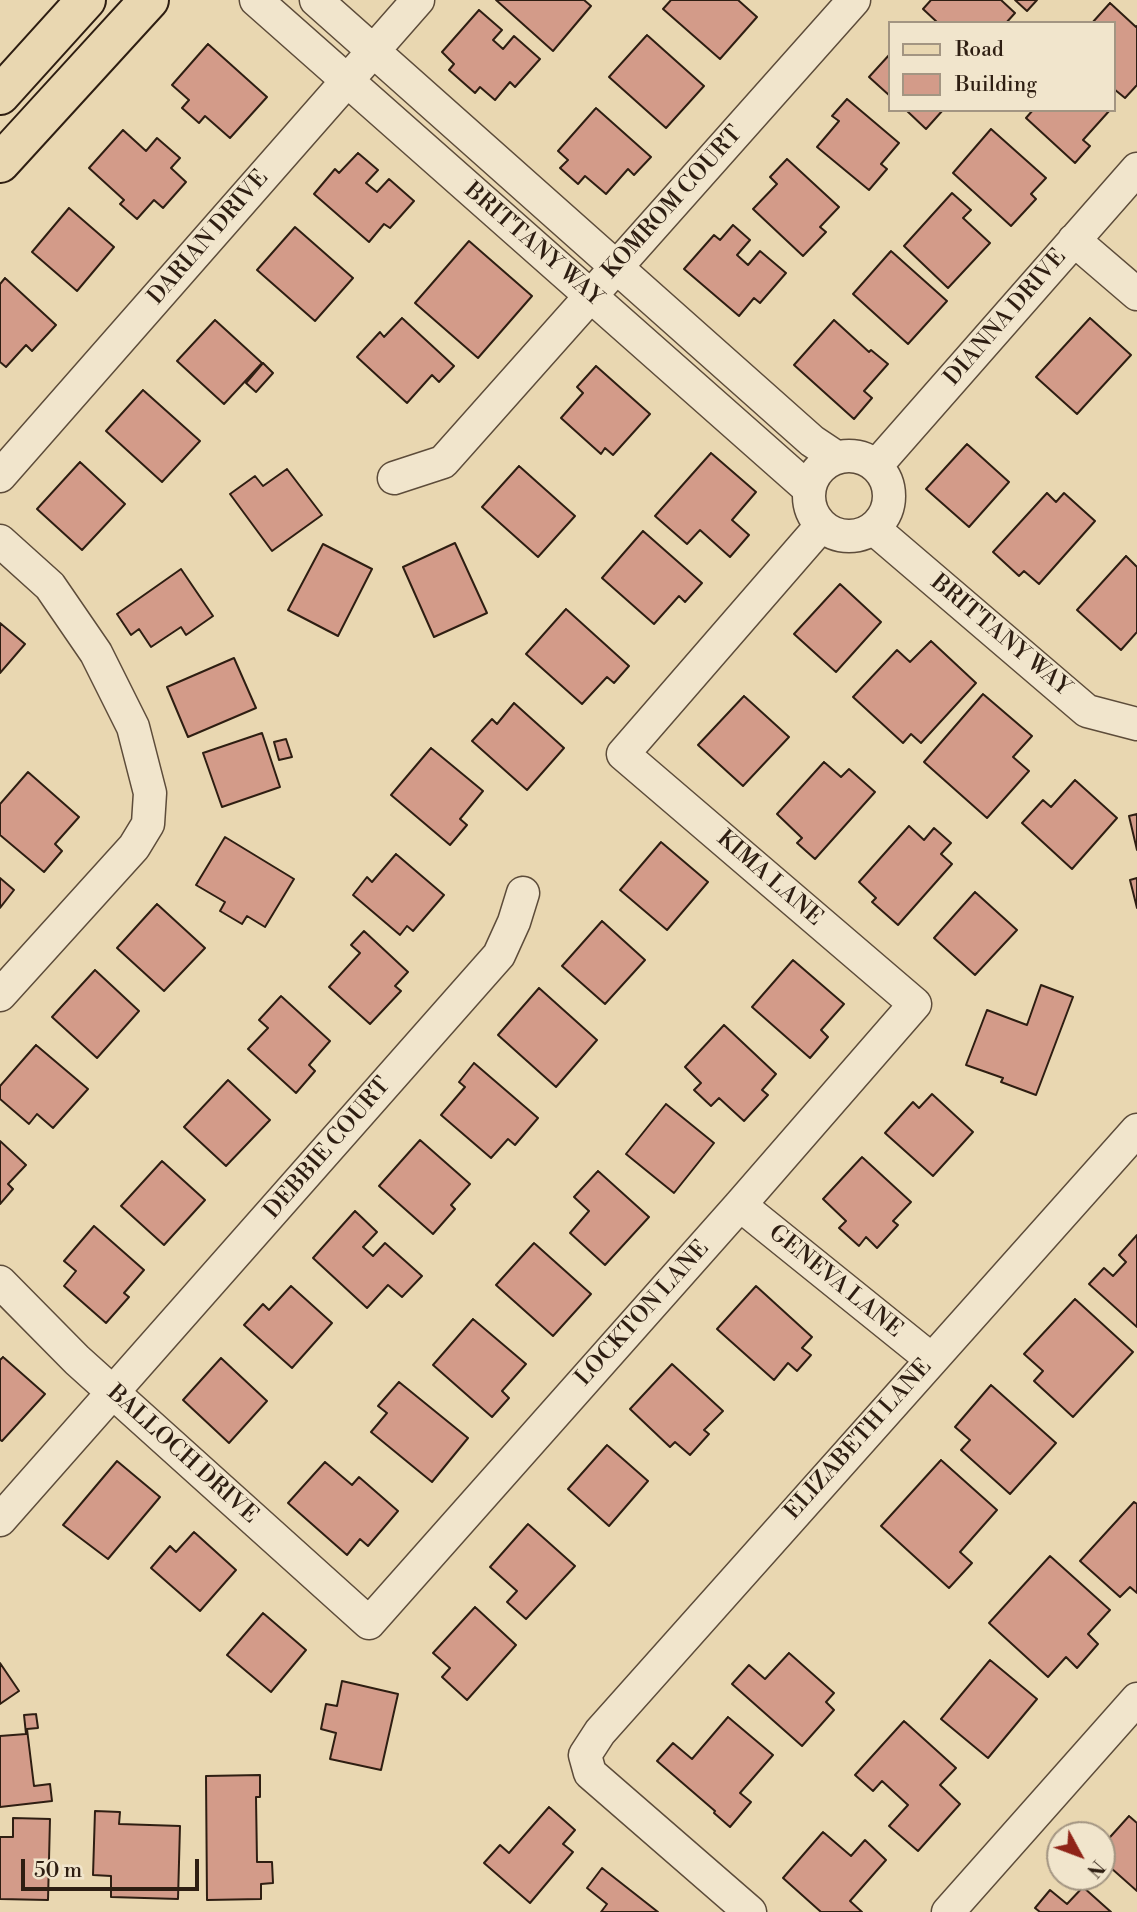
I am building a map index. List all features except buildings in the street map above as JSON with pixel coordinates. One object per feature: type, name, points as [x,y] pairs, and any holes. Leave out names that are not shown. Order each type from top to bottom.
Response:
[{"type":"main road","points":[[0,95],[86,0]]},
{"type":"main road","points":[[0,163],[149,0]]},
{"type":"street","name":"BRITTANY WAY","points":[[256,0],[809,489]]},
{"type":"street","name":"BRITTANY WAY","points":[[316,0],[812,440],[836,457]]},
{"type":"street","name":"DARIAN DRIVE","points":[[0,475],[418,0]]},
{"type":"street","name":"KOMROM COURT","points":[[394,478],[443,462],[854,0]]},
{"type":"street","name":"DIANNA DRIVE","points":[[876,466],[1137,169]]},
{"type":"street","points":[[1074,240],[1137,294]]},
{"type":"street","points":[[850,456],[864,459],[876,466],[889,491],[883,518],[861,535],[847,537],[833,534],[821,526],[808,502],[809,489],[824,464],[836,457],[850,456]]},
{"type":"street","name":"KIMA LANE","points":[[821,526],[623,754],[915,1004]]},
{"type":"street","name":"BRITTANY WAY","points":[[873,528],[1087,711],[1137,724]]},
{"type":"street","points":[[0,541],[50,586],[96,653],[133,727],[150,793],[148,824],[134,847],[0,995]]},
{"type":"street","name":"DEBBIE COURT","points":[[0,1520],[499,955],[523,893]]},
{"type":"street","name":"LOCKTON LANE","points":[[369,1623],[915,1004]]},
{"type":"street","name":"ELIZABETH LANE","points":[[750,1912],[590,1773],[585,1755],[600,1732],[1137,1130]]},
{"type":"street","name":"GENEVA LANE","points":[[740,1205],[931,1359]]},
{"type":"street","name":"BALLOCH DRIVE","points":[[0,1282],[77,1360],[369,1623]]},
{"type":"street","points":[[948,1912],[1137,1699]]}]
